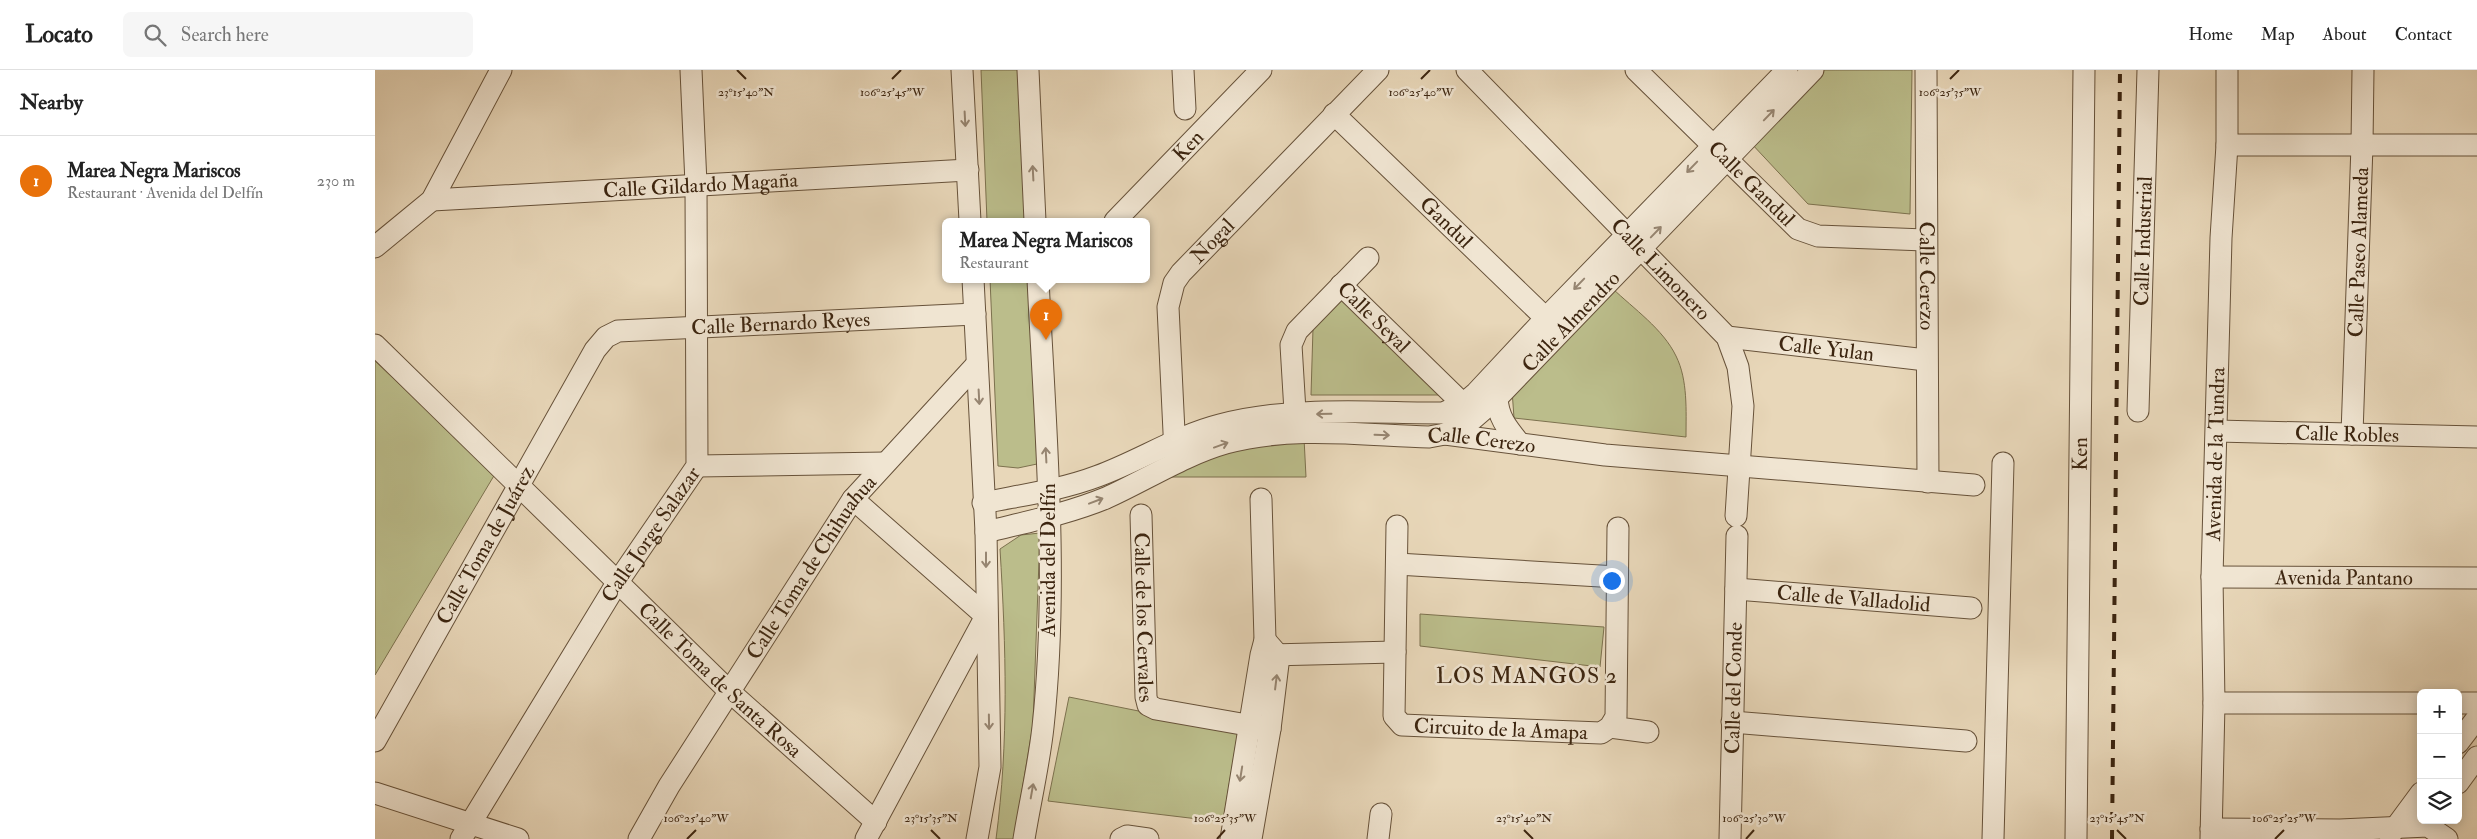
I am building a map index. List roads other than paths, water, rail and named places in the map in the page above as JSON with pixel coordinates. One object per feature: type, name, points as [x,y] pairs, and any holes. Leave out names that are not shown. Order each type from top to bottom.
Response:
[{"type":"street","points":[[375,247],[432,200],[501,70]]},
{"type":"street","name":"Calle Jorge Salazar","points":[[466,831],[617,583],[697,466],[696,184],[691,70]]},
{"type":"street","points":[[962,70],[971,218]]},
{"type":"street","points":[[1028,70],[1035,218]]},
{"type":"street","points":[[1183,70],[1185,110]]},
{"type":"street","name":"Ken","points":[[1118,218],[1261,70]]},
{"type":"street","name":"Nogal","points":[[1175,463],[1168,307],[1174,283],[1181,273],[1333,114],[1378,70]]},
{"type":"street","name":"Calle Limonero","points":[[1467,70],[1727,337],[1739,368],[1743,406],[1741,467],[1736,526]]},
{"type":"street","name":"Calle Gandul","points":[[1636,70],[1798,229],[1818,236],[1925,240]]},
{"type":"street","name":"Calle Almendro","points":[[1719,153],[1787,70]]},
{"type":"street","name":"Calle Almendro","points":[[1443,413],[1463,404],[1553,325],[1719,153],[1813,70]]},
{"type":"street","name":"Calle Cerezo","points":[[1926,70],[1925,240],[1928,482]]},
{"type":"street","name":"Ken","points":[[2076,839],[2084,70]]},
{"type":"street","name":"Calle Industrial","points":[[2138,411],[2148,70]]},
{"type":"street","name":"Avenida de la Tundra","points":[[2211,834],[2214,703],[2213,577],[2221,238],[2227,145],[2227,70]]},
{"type":"street","name":"Calle Paseo Alameda","points":[[2351,434],[2363,70]]},
{"type":"street","name":"Gandul","points":[[1333,114],[1553,325]]},
{"type":"street","points":[[2227,145],[2477,146]]},
{"type":"street","name":"Calle Gildardo Magaña","points":[[432,200],[968,170]]},
{"type":"street","points":[[1341,285],[1368,258]]},
{"type":"street","points":[[973,283],[983,503],[986,532],[990,767],[977,839]]},
{"type":"street","name":"Avenida del Delfín","points":[[1023,839],[1043,728],[1048,668],[1050,516],[1038,283]]},
{"type":"street","name":"Calle Seyal","points":[[1296,424],[1291,346],[1297,331],[1341,285],[1463,404]]},
{"type":"street","name":"Calle Bernardo Reyes","points":[[595,350],[606,337],[618,331],[975,314]]},
{"type":"street","name":"Calle Almendro","points":[[1445,434],[1468,423],[1497,398],[1553,325]]},
{"type":"street","name":"Calle Yulan","points":[[1727,337],[1926,360]]},
{"type":"street","name":"Calle Toma de Santa Rosa","points":[[375,345],[871,831]]},
{"type":"street","name":"Calle Toma de Juárez","points":[[375,741],[595,350]]},
{"type":"street","name":"Calle Toma de Chihuahua","points":[[639,839],[669,786],[853,499],[977,364]]},
{"type":"street","points":[[1497,398],[1497,411],[1520,444]]},
{"type":"street","name":"Calle Cerezo","points":[[1050,516],[1106,498],[1175,463],[1225,443],[1258,436],[1296,424],[1443,413]]},
{"type":"street","name":"Calle Cerezo","points":[[1048,490],[1069,486],[1099,476],[1174,441],[1255,417],[1296,424],[1429,436],[1445,434],[1605,455],[1974,485]]},
{"type":"street","name":"Calle Robles","points":[[2217,430],[2477,437]]},
{"type":"street","points":[[697,466],[885,463]]},
{"type":"street","points":[[1993,839],[2003,463]]},
{"type":"street","name":"Avenida del Delfín","points":[[983,503],[1048,490]]},
{"type":"street","points":[[853,499],[986,616]]},
{"type":"street","points":[[1251,839],[1268,650],[1261,499]]},
{"type":"street","name":"Calle de los Cervales","points":[[1141,515],[1146,697],[1149,705],[1156,709],[1260,727]]},
{"type":"street","name":"Avenida del Delfín","points":[[986,532],[1050,516]]},
{"type":"street","points":[[1268,650],[1395,652],[1397,526]]},
{"type":"street","name":"Calle del Conde","points":[[1730,839],[1736,526]]},
{"type":"street","name":"Circuito de la Amapa","points":[[1395,652],[1394,716],[1402,725],[1601,733],[1610,727],[1616,717],[1618,528]]},
{"type":"street","points":[[1397,564],[1617,577]]},
{"type":"street","name":"Avenida Pantano","points":[[2213,577],[2477,578]]},
{"type":"street","name":"Calle de Valladolid","points":[[1736,589],[1971,608]]},
{"type":"street","points":[[871,831],[986,616]]},
{"type":"street","points":[[2214,703],[2417,703]]},
{"type":"street","points":[[2462,703],[2477,703]]},
{"type":"street","points":[[2462,738],[2477,718]]},
{"type":"street","points":[[1732,722],[1966,741]]},
{"type":"street","points":[[1231,839],[1260,727]]},
{"type":"street","points":[[1610,727],[1648,732]]},
{"type":"street","points":[[2461,779],[2477,757]]},
{"type":"street","points":[[375,793],[466,831],[518,839]]},
{"type":"street","points":[[2392,833],[2417,799]]},
{"type":"street","points":[[1378,839],[1381,814]]},
{"type":"street","points":[[2211,834],[2340,830],[2392,833],[2426,828],[2447,839]]},
{"type":"street","points":[[1121,839],[1127,836],[1149,839]]},
{"type":"railway","points":[[2112,839],[2120,70]]},
{"type":"place","name":"Marea Negra Mariscos","points":[[1046,340]]},
{"type":"district","name":"LOS MANGOS 2","points":[[1527,676]]}]
